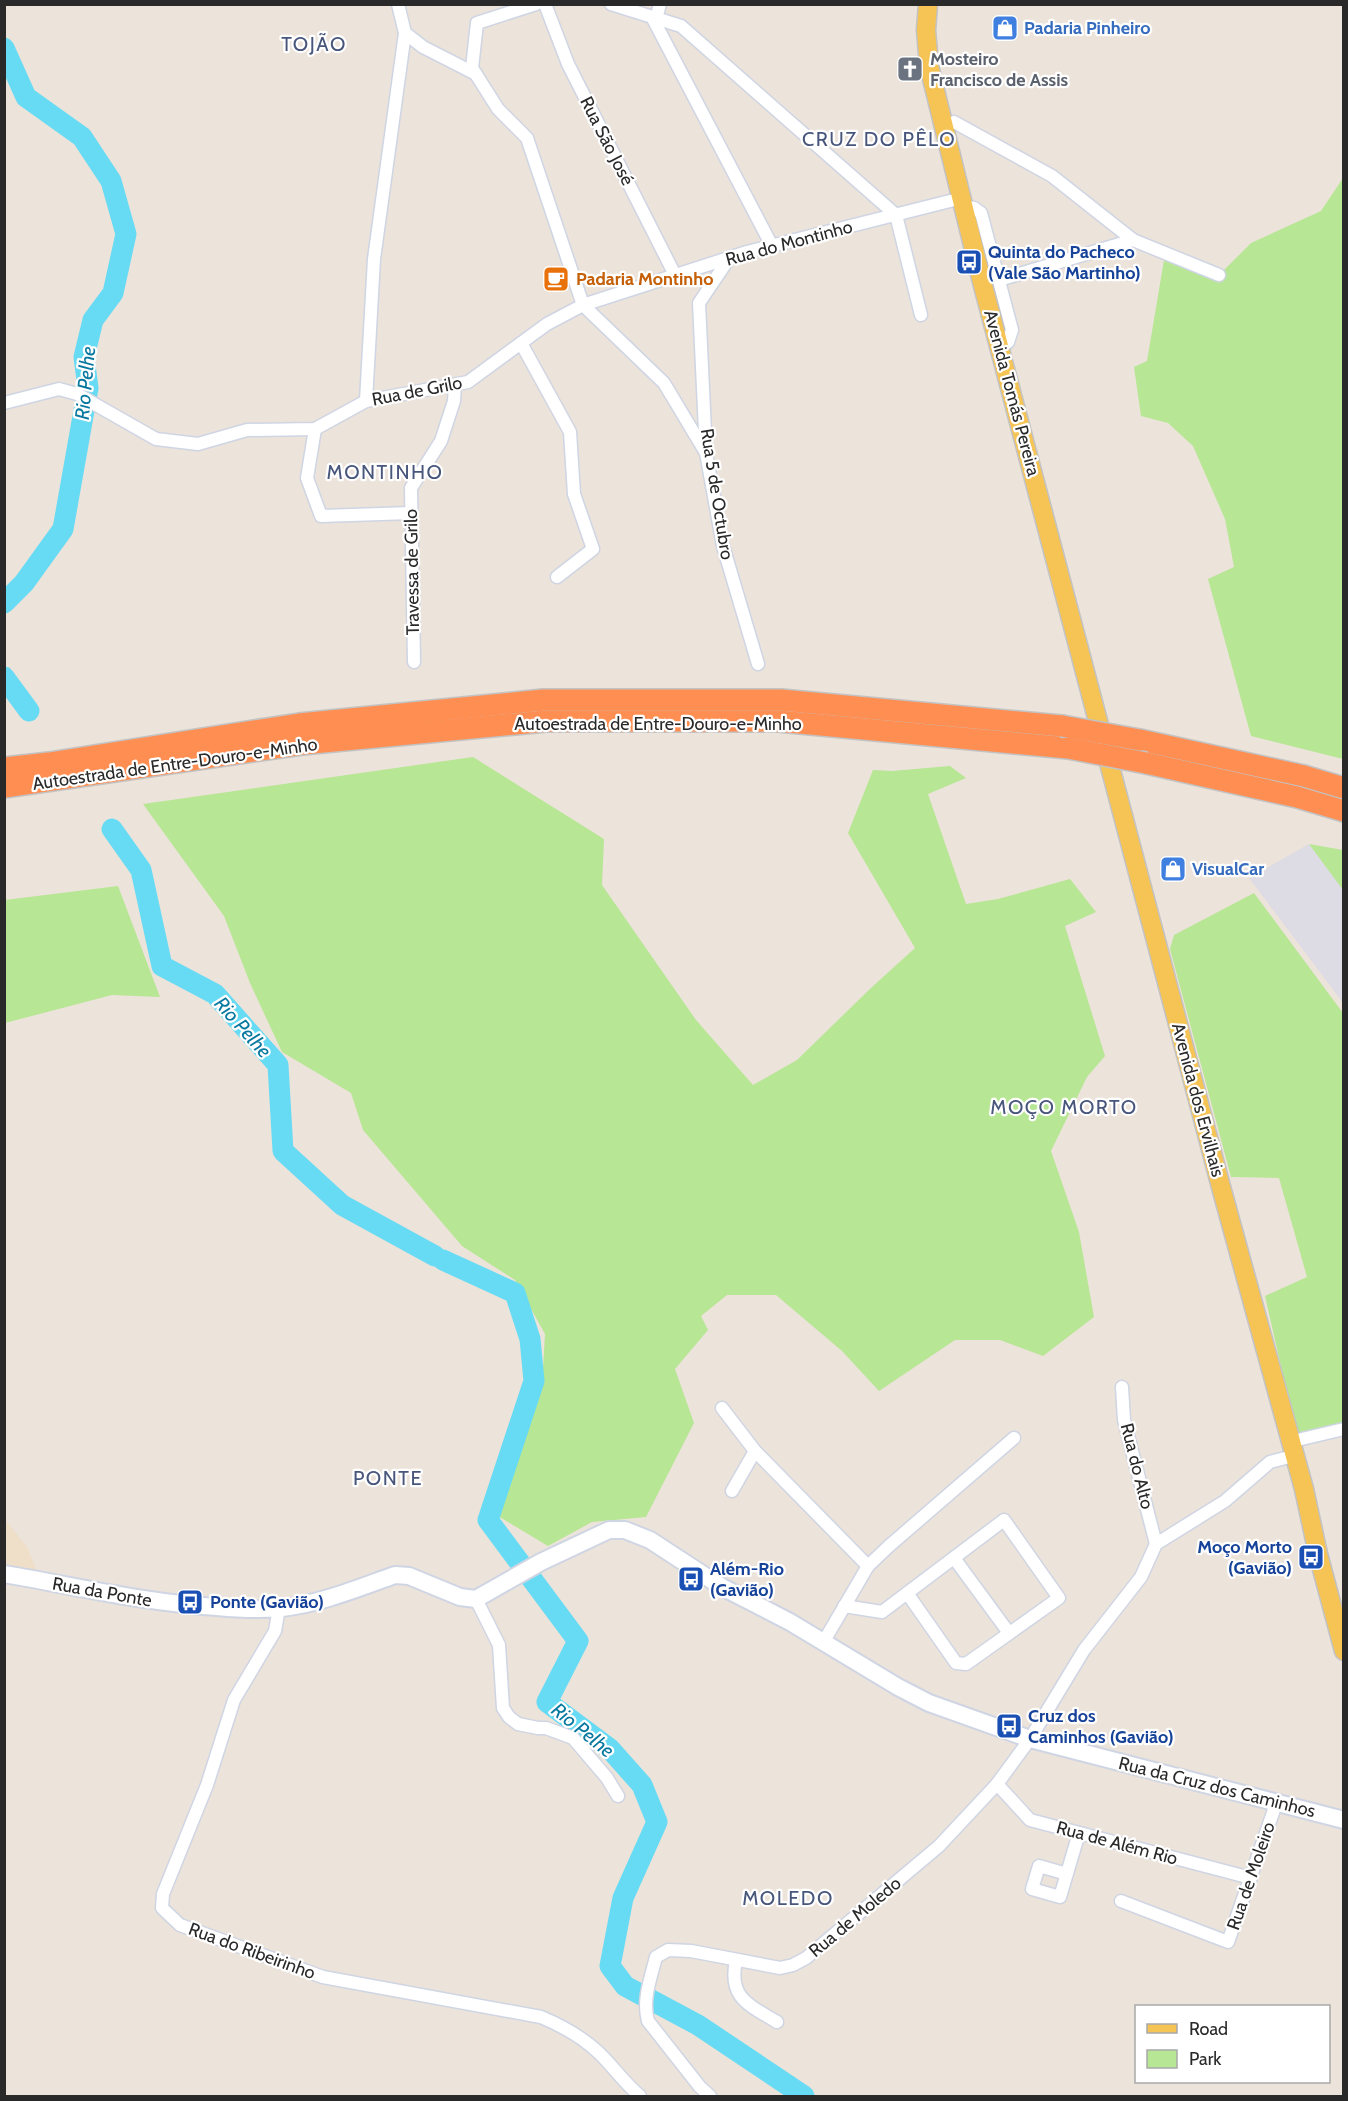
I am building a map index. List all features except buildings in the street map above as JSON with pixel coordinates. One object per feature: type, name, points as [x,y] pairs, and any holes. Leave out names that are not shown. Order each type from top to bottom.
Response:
[{"type":"highway","name":"Autoestrada de Entre-Douro-e-Minho","points":[[4,768],[299,724],[543,700],[781,700],[1062,726],[1140,740],[1304,776],[1344,788]]},
{"type":"highway","name":"Autoestrada de Entre-Douro-e-Minho","points":[[4,787],[302,744],[546,721],[778,721],[1068,748],[1297,797],[1344,811]]},
{"type":"main road","name":"Avenida Tomás Pereira","points":[[927,8],[928,56],[943,125],[999,349],[1105,745]]},
{"type":"main road","name":"Avenida dos Ervilhais","points":[[1105,745],[1291,1449],[1304,1489],[1344,1651]]},
{"type":"street","points":[[366,401],[374,259],[405,33],[398,4]]},
{"type":"street","points":[[536,4],[477,23],[472,68],[498,109],[527,138],[583,305],[664,383],[706,453]]},
{"type":"street","name":"Rua São José","points":[[545,4],[568,64],[675,275]]},
{"type":"street","points":[[611,4],[681,26],[896,215],[921,315]]},
{"type":"street","points":[[654,18],[660,4]]},
{"type":"street","points":[[654,18],[772,246]]},
{"type":"street","points":[[405,33],[423,47],[476,74]]},
{"type":"street","points":[[943,125],[954,122],[1052,176],[1133,240],[1219,275]]},
{"type":"street","points":[[963,202],[981,213],[999,280],[1011,330],[1008,342],[999,349]]},
{"type":"street","name":"Rua do Montinho","points":[[583,305],[772,246],[896,215],[963,202]]},
{"type":"street","points":[[999,280],[1133,240]]},
{"type":"street","name":"Rua 5 de Octubro","points":[[730,258],[699,303],[706,453],[723,546],[758,664]]},
{"type":"street","name":"Rua de Grilo","points":[[4,403],[59,389],[77,394],[156,439],[198,444],[247,430],[315,429],[366,401],[468,382],[547,324],[583,305]]},
{"type":"street","points":[[521,343],[570,432],[574,494],[593,549],[557,577]]},
{"type":"street","name":"Travessa de Grilo","points":[[414,662],[411,488],[441,441],[454,400],[455,385]]},
{"type":"street","points":[[315,429],[307,478],[321,516],[411,513]]},
{"type":"street","name":"Rua do Alto","points":[[1122,1387],[1124,1420],[1156,1544]]},
{"type":"street","points":[[722,1408],[755,1451],[868,1566]]},
{"type":"street","points":[[1156,1544],[1225,1501],[1270,1462],[1291,1449],[1344,1429]]},
{"type":"street","points":[[824,1641],[868,1566],[1014,1438]]},
{"type":"street","points":[[732,1491],[755,1451]]},
{"type":"street","points":[[844,1606],[882,1612],[907,1593],[1004,1521],[1059,1598],[966,1665],[956,1663],[907,1593]]},
{"type":"street","name":"Rua da Cruz dos Caminhos","points":[[476,1599],[541,1562],[609,1530],[625,1530],[650,1540],[722,1587],[824,1641],[913,1696],[962,1716],[1030,1739],[1344,1820]]},
{"type":"street","name":"Rua de Moledo","points":[[710,2097],[648,2021],[645,2011],[656,1957],[668,1950],[691,1951],[780,1968],[806,1959],[939,1846],[997,1784],[1030,1739],[1084,1650],[1141,1577],[1156,1544]]},
{"type":"street","points":[[954,1558],[1009,1634]]},
{"type":"street","name":"Rua da Ponte","points":[[4,1574],[140,1600],[253,1610],[310,1603],[396,1575],[409,1576],[460,1597],[476,1599]]},
{"type":"street","points":[[476,1599],[499,1645],[503,1708],[509,1717],[518,1724],[546,1728],[573,1738],[607,1778],[618,1796]]},
{"type":"street","name":"Rua do Ribeirinho","points":[[279,1608],[275,1631],[234,1700],[207,1785],[163,1894],[162,1908],[180,1925],[323,1977],[541,2017],[557,2024],[597,2051],[640,2097]]},
{"type":"street","name":"Rua de Além Rio","points":[[997,1784],[1030,1820],[1251,1878]]},
{"type":"street","name":"Rua de Moleiro","points":[[1121,1901],[1227,1942],[1276,1804]]},
{"type":"street","points":[[1066,1874],[1078,1833]]},
{"type":"street","points":[[736,1961],[733,1976],[736,1991],[747,2004],[777,2022]]},
{"type":"shaded area","points":[[1309,844],[1343,890],[1343,1003],[1249,878]]},
{"type":"shaded area","points":[[4,1518],[27,1547],[37,1571],[5,1566]]},
{"type":"green space","points":[[1343,178],[1343,759],[1251,736],[1208,579],[1234,567],[1225,519],[1193,446],[1168,423],[1141,416],[1134,367],[1147,361],[1164,260],[1215,279],[1251,243],[1321,211]]},
{"type":"green space","points":[[473,757],[604,839],[602,885],[696,1020],[753,1085],[797,1060],[915,948],[848,833],[873,770],[892,771],[950,766],[966,778],[928,794],[966,904],[998,899],[1070,879],[1096,912],[1065,926],[1105,1056],[1087,1077],[1051,1151],[1079,1232],[1094,1317],[1043,1356],[1000,1340],[955,1340],[879,1391],[842,1351],[776,1295],[727,1295],[701,1316],[708,1330],[675,1369],[694,1423],[646,1517],[592,1522],[548,1546],[498,1516],[542,1387],[545,1334],[515,1280],[462,1246],[363,1130],[351,1093],[282,1052],[250,983],[224,916],[143,804]]},
{"type":"green space","points":[[1309,844],[1343,850],[1343,890]]},
{"type":"green space","points":[[118,886],[160,997],[112,995],[5,1023],[5,900]]},
{"type":"green space","points":[[1254,893],[1343,1013],[1343,1422],[1304,1435],[1296,1433],[1265,1296],[1307,1277],[1279,1178],[1231,1177],[1170,949],[1174,935]]},
{"type":"waterway","name":"Rio Pelhe","points":[[4,48],[26,97],[82,137],[111,181],[126,234],[113,293],[93,320],[84,357],[88,388],[63,529],[24,583],[4,603]]},
{"type":"waterway","name":"Rio Pelhe","points":[[4,677],[29,711]]},
{"type":"waterway","name":"Rio Pelhe","points":[[112,829],[141,870],[162,966],[215,994],[278,1065],[283,1151],[342,1205],[435,1256]]},
{"type":"waterway","name":"Rio Pelhe","points":[[443,1260],[515,1293],[530,1339],[534,1381],[488,1520],[578,1641],[547,1702],[610,1749],[642,1785],[657,1822],[623,1898],[610,1966],[625,1986],[698,2025],[804,2096]]},
{"type":"place","name":"Padaria Pinheiro","points":[[1005,28]]},
{"type":"place","name":"Mosteiro Francisco de Assis","points":[[910,69]]},
{"type":"place","name":"Quinta do Pacheco (Vale São Martinho)","points":[[969,262]]},
{"type":"place","name":"Padaria Montinho","points":[[556,279]]},
{"type":"place","name":"VisualCar","points":[[1173,869]]},
{"type":"place","name":"Moço Morto (Gavião)","points":[[1311,1557]]},
{"type":"place","name":"Além-Rio (Gavião)","points":[[691,1579]]},
{"type":"place","name":"Ponte (Gavião)","points":[[190,1602]]},
{"type":"place","name":"Cruz dos Caminhos (Gavião)","points":[[1009,1726]]},
{"type":"district","name":"TOJÃO","points":[[314,44]]},
{"type":"district","name":"CRUZ DO PÊLO","points":[[879,139]]},
{"type":"district","name":"MONTINHO","points":[[385,472]]},
{"type":"district","name":"MOÇO MORTO","points":[[1064,1107]]},
{"type":"district","name":"PONTE","points":[[388,1478]]},
{"type":"district","name":"MOLEDO","points":[[788,1898]]}]
